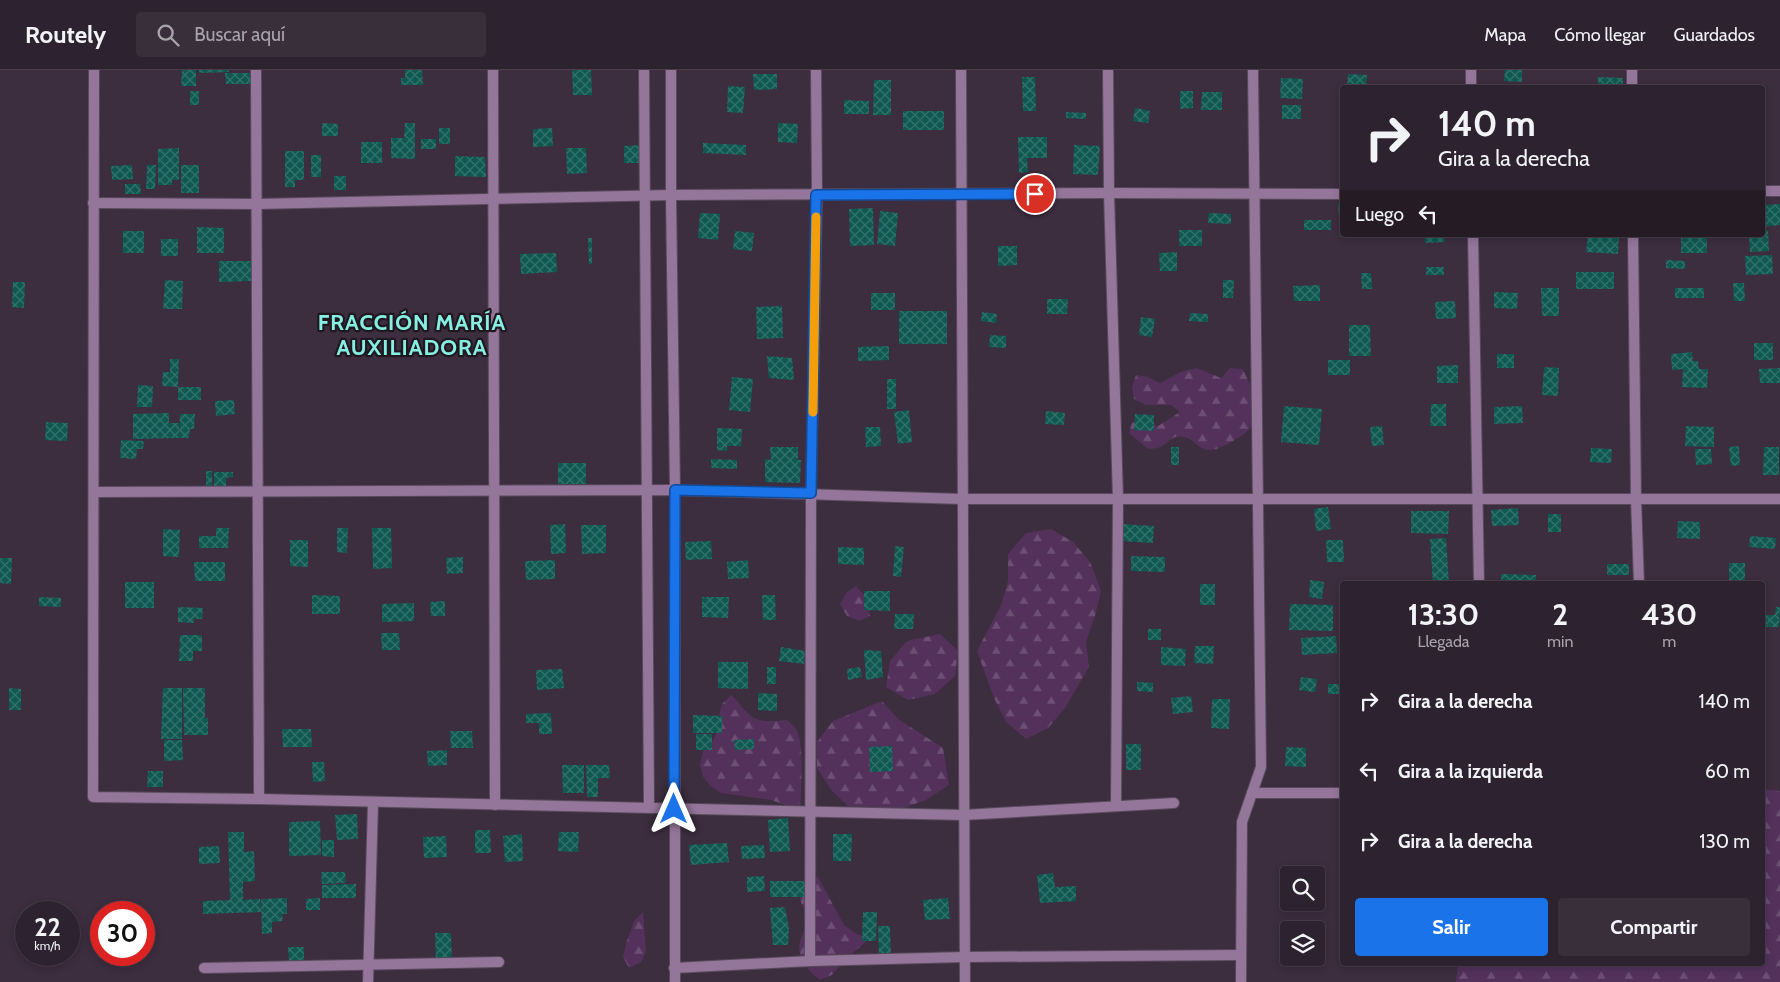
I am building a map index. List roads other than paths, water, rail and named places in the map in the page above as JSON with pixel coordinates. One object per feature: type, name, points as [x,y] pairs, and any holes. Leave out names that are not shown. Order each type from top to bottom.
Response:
[{"type":"street","points":[[94,70],[94,797],[259,799],[964,816],[1174,803]]},
{"type":"street","points":[[256,70],[259,799]]},
{"type":"street","points":[[492,70],[495,805]]},
{"type":"street","points":[[644,70],[649,808]]},
{"type":"street","points":[[671,70],[675,490],[675,982]]},
{"type":"street","points":[[810,962],[811,493],[816,70]]},
{"type":"street","points":[[961,70],[965,982]]},
{"type":"street","points":[[1108,70],[1109,193],[1118,499],[1116,806]]},
{"type":"street","points":[[1241,982],[1242,822],[1261,767],[1254,70]]},
{"type":"street","points":[[1471,70],[1471,85]]},
{"type":"street","points":[[1632,70],[1632,85]]},
{"type":"street","points":[[1765,191],[1780,191]]},
{"type":"street","points":[[94,203],[256,204],[671,195],[1340,194]]},
{"type":"street","points":[[1473,237],[1479,581]]},
{"type":"street","points":[[1633,237],[1638,581]]},
{"type":"street","points":[[94,492],[675,490],[962,499],[1780,499]]},
{"type":"street","points":[[1252,793],[1340,793]]},
{"type":"street","points":[[368,982],[367,964],[373,803]]},
{"type":"street","points":[[674,968],[965,956],[1241,955]]},
{"type":"street","points":[[204,968],[499,962]]},
{"type":"district","name":"FRACCIÓN MARÍA AUXILIADORA","points":[[412,334]]}]
